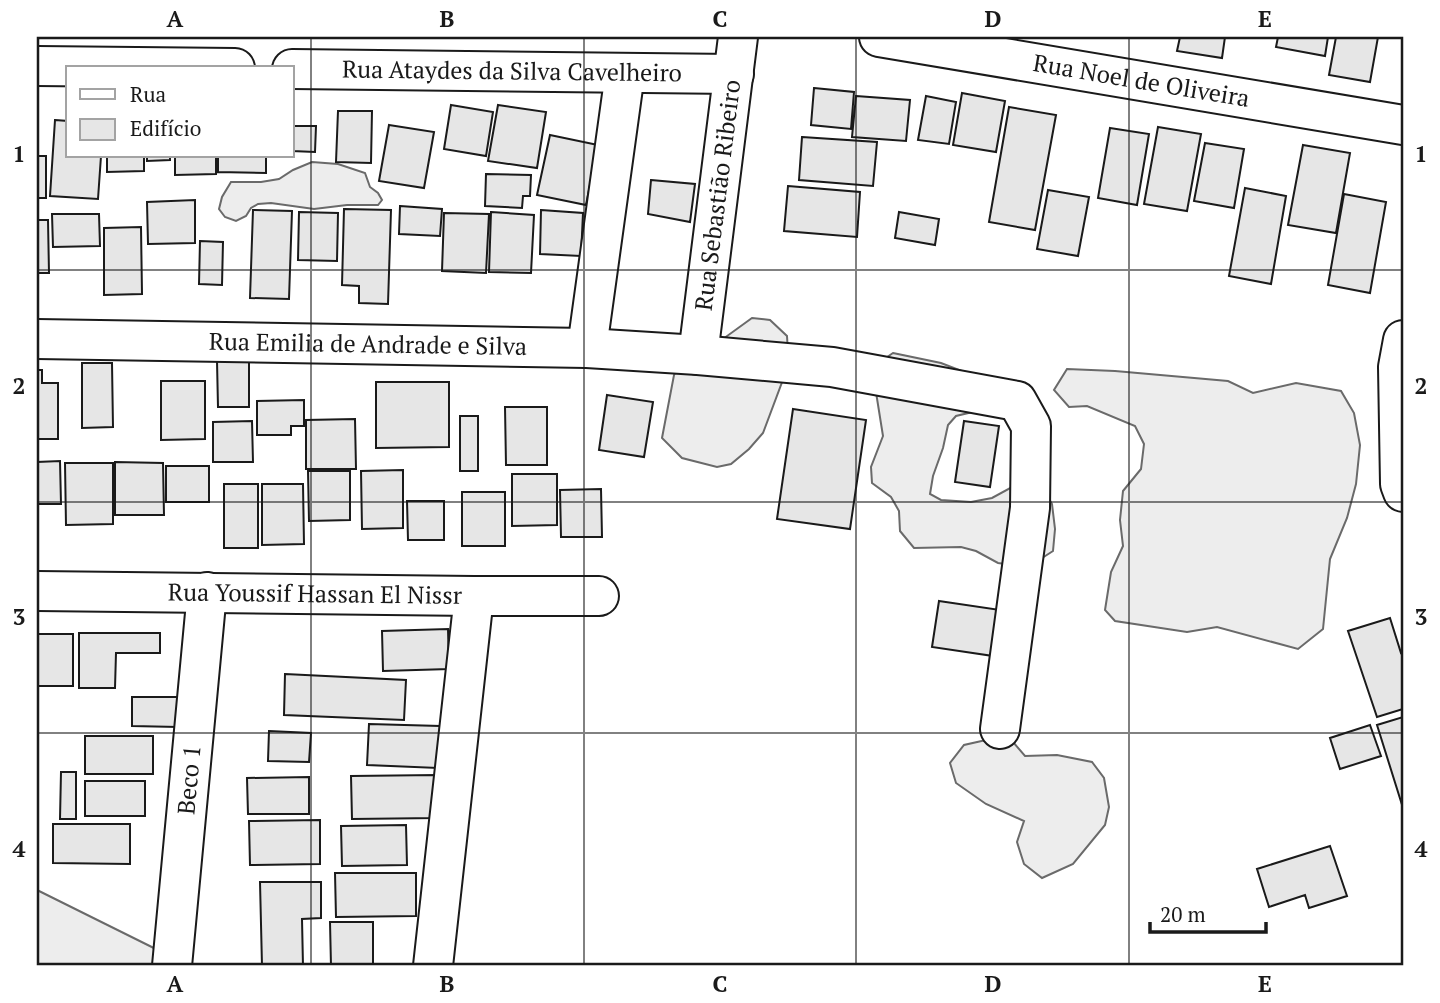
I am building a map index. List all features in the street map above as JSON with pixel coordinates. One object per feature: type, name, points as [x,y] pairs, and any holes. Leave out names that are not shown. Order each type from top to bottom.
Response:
[{"type":"street","name":"Rua Sebastião Ribeiro","points":[[698,355],[738,37]]},
{"type":"street","name":"Rua Noel de Oliveira","points":[[879,37],[1403,125]]},
{"type":"street","points":[[37,66],[66,66]]},
{"type":"street","name":"Rua Ataydes da Silva Cavelheiro","points":[[294,69],[734,74]]},
{"type":"street","points":[[587,348],[625,73]]},
{"type":"street","name":"Rua Emilia de Andrade e Silva","points":[[37,339],[587,348],[698,355],[832,368],[1017,401],[1031,426],[1030,508],[1000,729]]},
{"type":"street","points":[[1403,340],[1398,367],[1403,492]]},
{"type":"street","name":"Rua Youssif Hassan El Nissr","points":[[37,591],[474,596],[433,966]]},
{"type":"street","name":"Beco 1","points":[[172,966],[207,592]]},
{"type":"street","points":[[474,596],[599,596]]},
{"type":"shaded area","points":[[312,162],[338,164],[365,173],[370,187],[382,200],[378,205],[314,209],[271,203],[258,204],[251,208],[246,216],[236,221],[225,217],[219,209],[222,197],[231,182],[279,179]]},
{"type":"shaded area","points":[[752,318],[770,320],[787,336],[789,370],[763,433],[731,464],[717,467],[682,458],[662,438],[674,375],[684,358],[723,339]]},
{"type":"shaded area","points":[[893,353],[941,363],[967,373],[981,410],[956,416],[948,425],[930,494],[941,500],[971,502],[992,498],[1012,487],[1045,492],[1052,504],[1055,529],[1053,551],[1028,567],[998,563],[976,551],[961,547],[914,548],[900,531],[899,511],[891,497],[872,483],[871,467],[883,436],[875,386],[877,364]]},
{"type":"shaded area","points":[[1067,369],[1228,381],[1253,393],[1296,383],[1341,391],[1354,413],[1360,445],[1356,484],[1347,518],[1330,559],[1323,629],[1298,649],[1217,627],[1187,632],[1115,621],[1105,610],[1111,572],[1123,546],[1120,520],[1123,491],[1141,469],[1144,444],[1135,426],[1087,406],[1069,407],[1054,390]]},
{"type":"shaded area","points":[[986,740],[1013,742],[1025,756],[1057,755],[1092,762],[1104,778],[1109,807],[1105,825],[1073,864],[1042,878],[1024,864],[1017,842],[1024,821],[986,804],[956,783],[950,763],[964,745]]},
{"type":"shaded area","points":[[37,890],[190,966],[37,966]]},
{"type":"building","points":[[1180,37],[1225,37],[1222,58],[1177,51]]},
{"type":"building","points":[[1278,37],[1328,37],[1325,56],[1276,47]]},
{"type":"building","points":[[1336,37],[1378,37],[1370,82],[1329,75]]},
{"type":"building","points":[[814,88],[854,92],[851,129],[811,125]]},
{"type":"building","points":[[962,93],[1005,101],[996,152],[953,145]]},
{"type":"building","points":[[856,96],[910,100],[906,141],[852,137]]},
{"type":"building","points":[[926,96],[956,102],[949,144],[918,140]]},
{"type":"building","points":[[451,105],[493,112],[486,156],[444,149]]},
{"type":"building","points":[[498,105],[546,112],[537,168],[488,161]]},
{"type":"building","points":[[1009,107],[1056,115],[1035,230],[989,222]]},
{"type":"building","points":[[338,111],[372,111],[371,163],[336,162]]},
{"type":"building","points":[[55,120],[66,121],[66,158],[101,158],[98,199],[50,196]]},
{"type":"building","points":[[389,125],[434,132],[424,188],[379,181]]},
{"type":"building","points":[[294,126],[316,126],[315,152],[294,151]]},
{"type":"building","points":[[1158,127],[1201,134],[1187,211],[1144,204]]},
{"type":"building","points":[[1110,128],[1149,134],[1137,205],[1098,198]]},
{"type":"building","points":[[550,135],[598,145],[586,205],[537,195]]},
{"type":"building","points":[[802,137],[877,142],[873,186],[799,180]]},
{"type":"building","points":[[1205,143],[1244,149],[1234,208],[1194,201]]},
{"type":"building","points":[[1303,145],[1350,153],[1336,233],[1288,225]]},
{"type":"building","points":[[37,156],[46,156],[46,198],[37,198]]},
{"type":"building","points":[[107,158],[144,158],[144,171],[107,172]]},
{"type":"building","points":[[147,158],[170,158],[170,160],[147,161]]},
{"type":"building","points":[[175,158],[216,158],[216,174],[175,175]]},
{"type":"building","points":[[218,158],[266,158],[266,173],[218,172]]},
{"type":"building","points":[[486,174],[531,175],[530,196],[523,196],[522,208],[485,206]]},
{"type":"building","points":[[651,180],[695,184],[690,222],[648,214]]},
{"type":"building","points":[[788,186],[860,192],[857,237],[784,231]]},
{"type":"building","points":[[1245,188],[1286,196],[1271,284],[1229,276]]},
{"type":"building","points":[[1048,190],[1089,197],[1078,256],[1037,249]]},
{"type":"building","points":[[1344,194],[1386,202],[1370,293],[1328,285]]},
{"type":"building","points":[[195,200],[195,243],[148,244],[147,202]]},
{"type":"building","points":[[400,206],[442,209],[440,236],[399,234]]},
{"type":"building","points":[[344,209],[391,210],[388,304],[359,303],[359,286],[342,285]]},
{"type":"building","points":[[253,210],[292,211],[289,299],[250,298]]},
{"type":"building","points":[[541,210],[583,213],[581,256],[540,254]]},
{"type":"building","points":[[299,212],[338,213],[337,261],[298,260]]},
{"type":"building","points":[[491,212],[534,215],[531,273],[489,272]]},
{"type":"building","points":[[899,212],[939,219],[935,245],[895,238]]},
{"type":"building","points":[[444,213],[489,214],[486,273],[442,271]]},
{"type":"building","points":[[52,214],[99,214],[100,246],[53,247]]},
{"type":"building","points":[[37,220],[48,220],[49,273],[37,273]]},
{"type":"building","points":[[141,227],[142,294],[104,295],[104,228]]},
{"type":"building","points":[[200,241],[223,242],[222,285],[199,284]]},
{"type":"building","points":[[217,361],[249,361],[249,407],[218,407]]},
{"type":"building","points":[[82,363],[112,363],[113,427],[82,428]]},
{"type":"building","points":[[37,370],[42,370],[42,383],[58,383],[58,439],[38,439],[38,455],[37,455]]},
{"type":"building","points":[[161,381],[205,381],[205,439],[161,440]]},
{"type":"building","points":[[376,382],[449,382],[449,447],[376,448]]},
{"type":"building","points":[[607,395],[653,402],[644,457],[599,450]]},
{"type":"building","points":[[304,400],[304,426],[291,426],[291,435],[257,435],[257,401]]},
{"type":"building","points":[[505,407],[547,407],[547,465],[506,465]]},
{"type":"building","points":[[793,409],[866,420],[850,529],[777,519]]},
{"type":"building","points":[[460,416],[478,416],[478,471],[460,471]]},
{"type":"building","points":[[355,419],[356,469],[306,469],[306,420]]},
{"type":"building","points":[[252,421],[253,462],[213,462],[213,422]]},
{"type":"building","points":[[964,421],[999,426],[990,487],[955,482]]},
{"type":"building","points":[[60,461],[61,504],[37,504],[37,462]]},
{"type":"building","points":[[115,462],[163,463],[164,515],[115,515]]},
{"type":"building","points":[[65,463],[113,463],[113,524],[66,525]]},
{"type":"building","points":[[166,466],[209,466],[209,502],[166,502]]},
{"type":"building","points":[[403,470],[403,528],[362,529],[361,471]]},
{"type":"building","points":[[308,471],[350,471],[350,520],[309,521]]},
{"type":"building","points":[[512,474],[557,474],[557,525],[512,526]]},
{"type":"building","points":[[224,484],[258,484],[258,548],[224,548]]},
{"type":"building","points":[[262,484],[303,484],[304,544],[262,545]]},
{"type":"building","points":[[601,489],[602,537],[561,537],[560,490]]},
{"type":"building","points":[[462,492],[505,492],[505,546],[462,546]]},
{"type":"building","points":[[407,501],[444,501],[444,540],[408,540]]},
{"type":"building","points":[[939,601],[1007,611],[1000,657],[932,647]]},
{"type":"building","points":[[1390,618],[1401,653],[1403,652],[1403,709],[1377,717],[1348,631]]},
{"type":"building","points":[[448,629],[449,669],[383,671],[382,631]]},
{"type":"building","points":[[79,633],[160,633],[160,653],[116,653],[115,688],[79,688]]},
{"type":"building","points":[[37,634],[73,634],[73,686],[37,686]]},
{"type":"building","points":[[285,674],[406,680],[404,720],[284,715]]},
{"type":"building","points":[[132,697],[178,697],[178,727],[132,726]]},
{"type":"building","points":[[1403,717],[1403,808],[1377,725]]},
{"type":"building","points":[[369,724],[440,726],[438,768],[367,765]]},
{"type":"building","points":[[1370,725],[1381,756],[1340,769],[1330,738]]},
{"type":"building","points":[[269,731],[311,733],[309,762],[268,761]]},
{"type":"building","points":[[85,736],[153,736],[153,774],[85,774]]},
{"type":"building","points":[[61,772],[76,772],[76,819],[60,819]]},
{"type":"building","points":[[437,775],[437,818],[352,819],[351,776]]},
{"type":"building","points":[[309,777],[309,814],[248,814],[247,778]]},
{"type":"building","points":[[85,781],[145,781],[145,816],[85,816]]},
{"type":"building","points":[[320,820],[320,864],[250,865],[249,821]]},
{"type":"building","points":[[53,824],[130,824],[130,864],[53,863]]},
{"type":"building","points":[[406,825],[407,865],[342,866],[341,826]]},
{"type":"building","points":[[1330,846],[1347,896],[1309,908],[1305,895],[1269,907],[1257,869]]},
{"type":"building","points":[[335,873],[416,873],[416,916],[336,917]]},
{"type":"building","points":[[260,882],[321,882],[321,918],[302,919],[303,966],[262,966]]},
{"type":"building","points":[[330,922],[373,922],[373,966],[331,966]]}]
